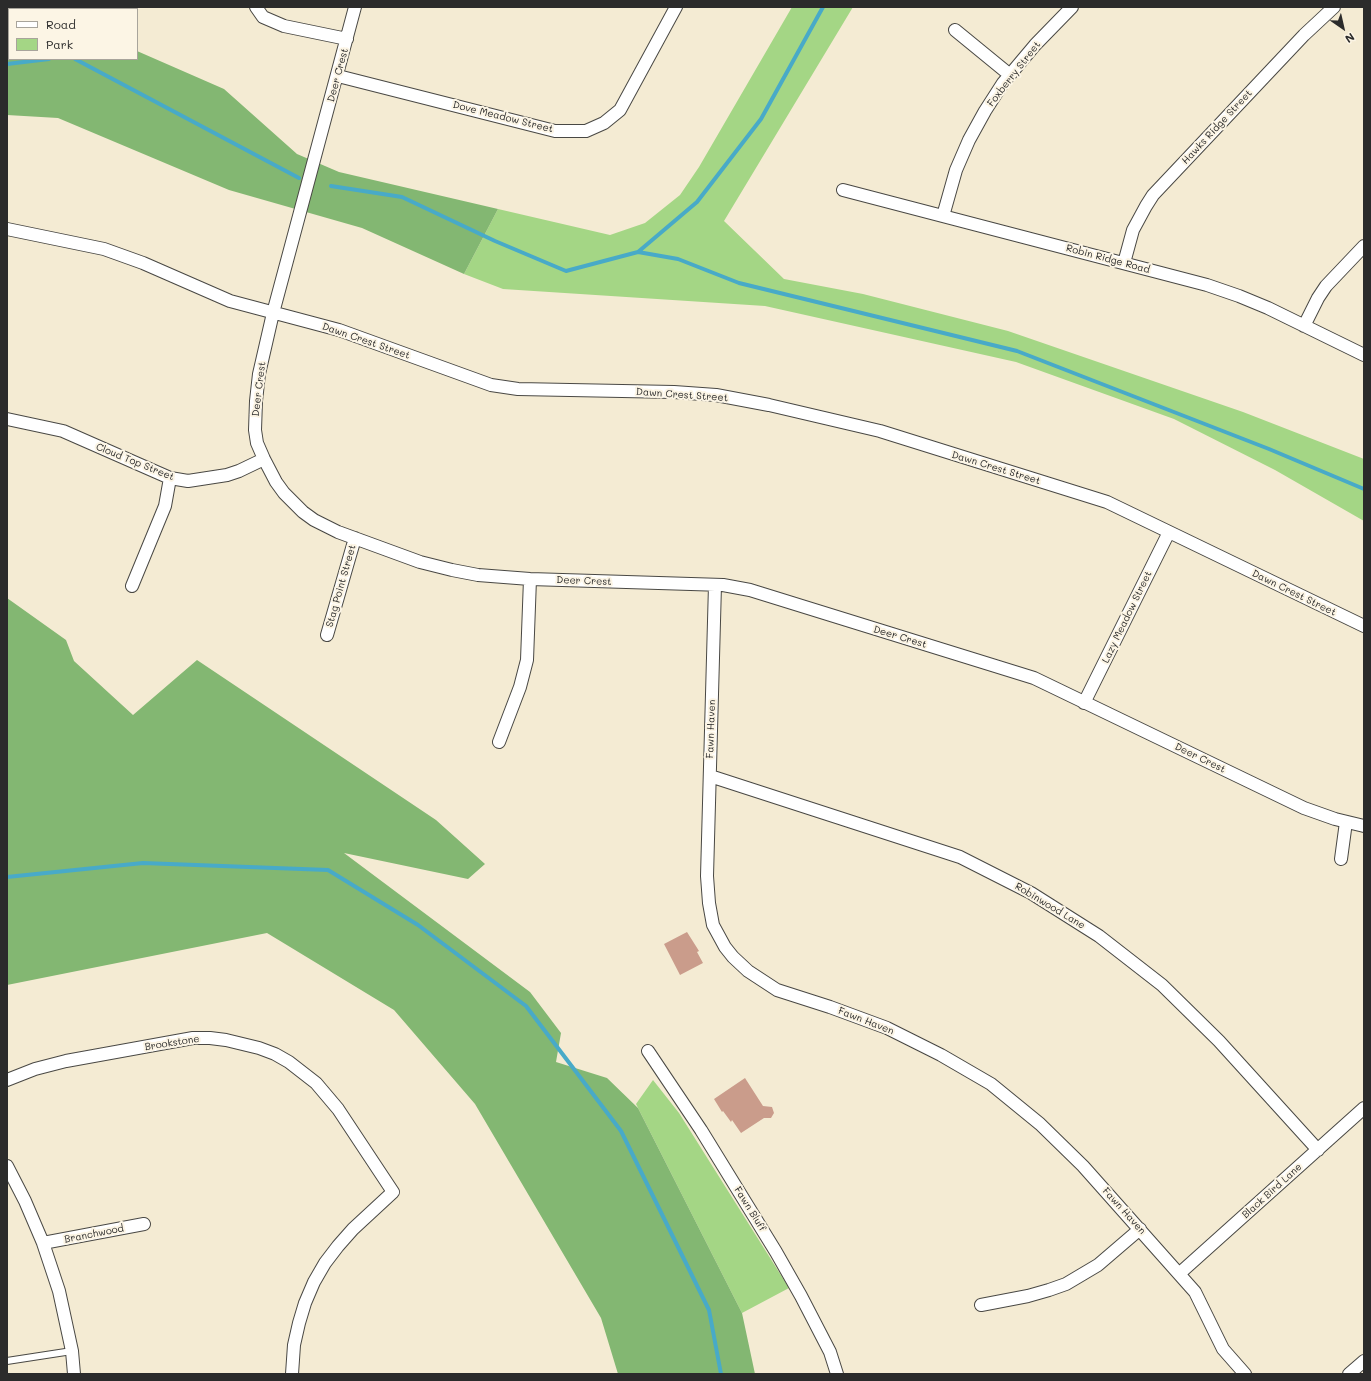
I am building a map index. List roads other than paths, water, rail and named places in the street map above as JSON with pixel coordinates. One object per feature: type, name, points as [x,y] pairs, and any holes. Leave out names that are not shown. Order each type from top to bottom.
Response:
[{"type":"street","points":[[256,7],[263,17],[284,26],[347,39]]},
{"type":"street","name":"Deer Crest","points":[[355,7],[338,76],[273,313],[259,374],[256,401],[255,430],[257,443],[272,476],[284,493],[303,512],[314,520],[338,532],[420,562],[478,575],[530,579],[716,585],[750,590],[1034,678],[1304,808],[1346,822],[1364,826]]},
{"type":"street","name":"Dove Meadow Street","points":[[338,76],[555,131],[586,131],[604,123],[620,110],[676,7]]},
{"type":"street","name":"Foxberry Street","points":[[943,216],[956,170],[984,110],[1035,45],[1072,7]]},
{"type":"street","name":"Hawks Ridge Street","points":[[1124,263],[1134,230],[1153,195],[1304,36],[1334,7]]},
{"type":"street","points":[[954,30],[1010,75]]},
{"type":"street","name":"Robin Ridge Road","points":[[843,190],[1207,285],[1239,296],[1364,355]]},
{"type":"street","name":"Dawn Crest Street","points":[[7,229],[104,249],[143,263],[230,301],[340,330],[491,385],[518,388],[674,392],[716,395],[769,405],[880,432],[1107,502],[1364,626]]},
{"type":"street","points":[[1304,326],[1318,298],[1326,286],[1364,246]]},
{"type":"street","name":"Cloud Top Street","points":[[7,419],[63,431],[170,478],[188,481],[227,475],[264,459]]},
{"type":"street","points":[[132,586],[165,506],[170,478]]},
{"type":"street","name":"Lazy Meadow Street","points":[[1084,702],[1169,532]]},
{"type":"street","name":"Stag Point Street","points":[[327,635],[355,538]]},
{"type":"street","points":[[499,742],[520,688],[527,660],[530,579]]},
{"type":"street","name":"Fawn Haven","points":[[716,585],[707,876],[709,903],[713,925],[725,947],[733,957],[748,970],[777,990],[830,1007],[887,1028],[941,1055],[991,1084],[1040,1124],[1083,1166],[1195,1292],[1223,1349],[1245,1374]]},
{"type":"street","name":"Robinwood Lane","points":[[710,776],[960,858],[1031,893],[1099,936],[1162,985],[1219,1041],[1318,1150]]},
{"type":"street","points":[[1341,859],[1346,822]]},
{"type":"street","name":"Brookstone","points":[[7,1080],[35,1069],[66,1061],[193,1038],[226,1040],[259,1048],[290,1062],[328,1095],[393,1192],[353,1229],[338,1246],[314,1282],[298,1323],[294,1345],[292,1374]]},
{"type":"street","name":"Fawn Bluff","points":[[648,1051],[701,1130],[802,1296],[830,1352],[837,1374]]},
{"type":"street","name":"Black Bird Lane","points":[[1180,1274],[1364,1108]]},
{"type":"street","points":[[7,1166],[25,1201],[43,1243],[59,1292],[72,1351],[74,1374]]},
{"type":"street","name":"Branchwood","points":[[43,1243],[144,1224]]},
{"type":"street","points":[[981,1305],[1028,1296],[1066,1284],[1098,1265],[1140,1229]]},
{"type":"street","points":[[1349,1374],[1364,1361]]},
{"type":"lane","points":[[7,1361],[72,1351]]},
{"type":"waterway","points":[[331,186],[402,197],[495,241],[566,271],[638,252],[697,202],[761,119],[823,7]]},
{"type":"waterway","points":[[7,64],[41,60]]},
{"type":"waterway","points":[[77,60],[299,178]]},
{"type":"waterway","points":[[638,252],[678,259],[739,283],[1017,351],[1269,449],[1364,489]]},
{"type":"waterway","points":[[7,877],[143,863],[328,870],[418,925],[526,1006],[621,1131],[709,1310],[721,1374]]}]
